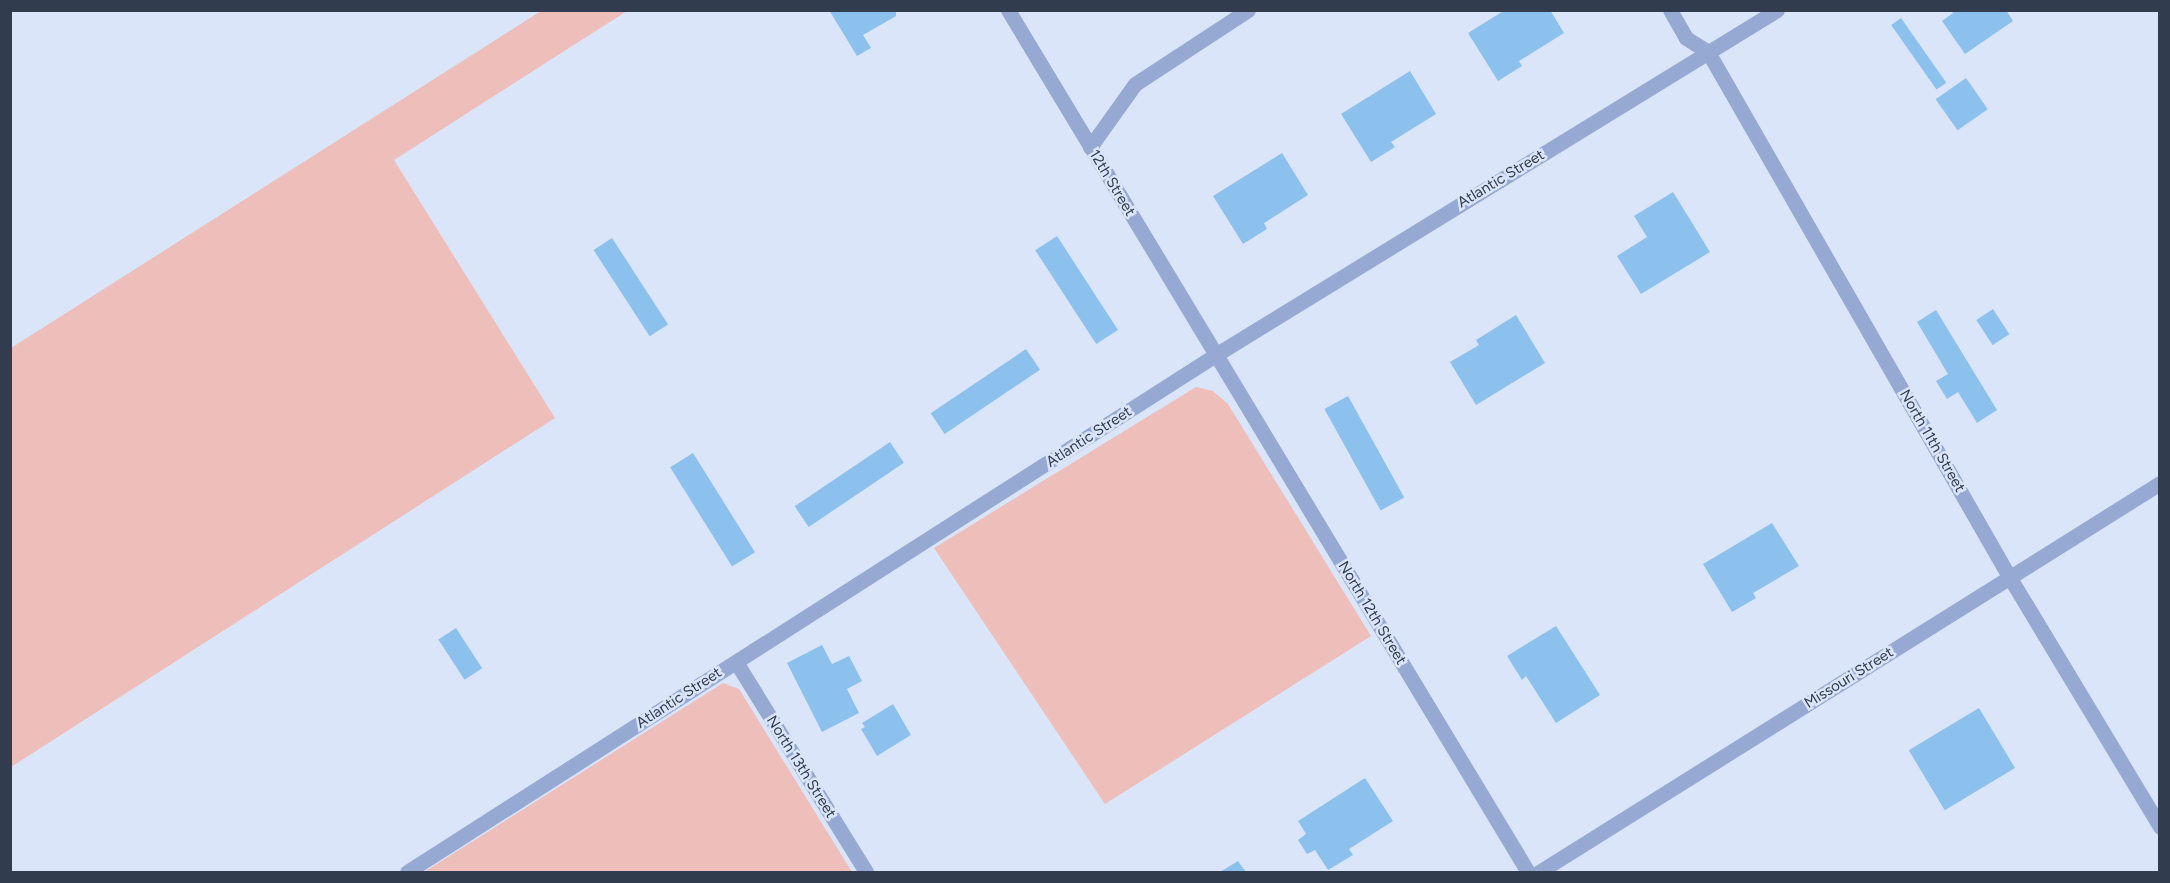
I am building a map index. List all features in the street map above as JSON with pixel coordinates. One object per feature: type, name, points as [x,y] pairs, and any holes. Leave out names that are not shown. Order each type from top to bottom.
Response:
[{"type":"street","name":"12th Street","points":[[1008,10],[1217,354]]},
{"type":"street","points":[[1090,147],[1135,84],[1248,10]]},
{"type":"street","points":[[1670,10],[1686,38],[1708,52]]},
{"type":"street","name":"Atlantic Street","points":[[407,873],[1217,354],[1777,10]]},
{"type":"street","name":"North 11th Street","points":[[1708,52],[2010,578],[2159,825]]},
{"type":"street","name":"North 12th Street","points":[[1217,354],[1528,873]]},
{"type":"street","name":"Missouri Street","points":[[1539,873],[2160,483]]},
{"type":"street","name":"North 13th Street","points":[[736,662],[866,873]]},
{"type":"shaded area","points":[[541,11],[627,11],[394,160],[555,418],[11,767],[11,348]]},
{"type":"shaded area","points":[[1196,387],[1213,391],[1228,404],[1371,636],[1105,804],[934,548]]},
{"type":"shaded area","points":[[723,683],[739,689],[852,872],[424,872]]},
{"type":"building","points":[[829,10],[896,10],[896,16],[863,35],[871,48],[857,56]]},
{"type":"building","points":[[1505,10],[1550,10],[1564,33],[1519,61],[1522,66],[1498,81],[1468,33]]},
{"type":"building","points":[[1951,10],[2006,10],[2013,21],[1965,54],[1942,21],[1953,13]]},
{"type":"building","points":[[1901,18],[1946,83],[1936,90],[1891,25]]},
{"type":"building","points":[[1410,71],[1436,114],[1391,142],[1395,147],[1371,162],[1341,114]]},
{"type":"building","points":[[1966,78],[1988,109],[1957,130],[1936,99]]},
{"type":"building","points":[[1282,153],[1308,195],[1264,223],[1267,229],[1243,244],[1213,196]]},
{"type":"building","points":[[1673,192],[1710,252],[1641,294],[1617,256],[1647,237],[1634,216]]},
{"type":"building","points":[[1057,236],[1118,330],[1096,344],[1035,250]]},
{"type":"building","points":[[612,238],[668,324],[650,336],[594,250]]},
{"type":"building","points":[[1993,309],[2009,334],[1993,345],[1976,320]]},
{"type":"building","points":[[1936,310],[1997,410],[1977,423],[1958,392],[1947,399],[1936,381],[1948,374],[1917,322]]},
{"type":"building","points":[[1516,315],[1545,363],[1476,405],[1450,362],[1479,345],[1476,340]]},
{"type":"building","points":[[1026,349],[1040,370],[945,434],[931,413]]},
{"type":"building","points":[[1348,396],[1404,497],[1381,511],[1324,409]]},
{"type":"building","points":[[890,442],[904,463],[809,527],[795,506]]},
{"type":"building","points":[[693,453],[755,552],[732,567],[670,467]]},
{"type":"building","points":[[1772,523],[1799,566],[1753,593],[1756,598],[1732,612],[1703,564]]},
{"type":"building","points":[[1556,626],[1600,695],[1556,723],[1526,676],[1522,680],[1507,656]]},
{"type":"building","points":[[456,628],[482,668],[465,680],[438,639]]},
{"type":"building","points":[[822,645],[832,664],[849,656],[862,681],[847,689],[859,713],[822,732],[787,663]]},
{"type":"building","points":[[893,704],[911,735],[877,756],[861,729],[865,727],[862,723]]},
{"type":"building","points":[[1979,708],[2015,768],[1945,810],[1909,750]]},
{"type":"building","points":[[1365,778],[1393,821],[1349,849],[1353,855],[1328,870],[1315,850],[1307,854],[1298,840],[1306,834],[1298,821]]},
{"type":"building","points":[[1238,861],[1246,872],[1220,872]]}]
